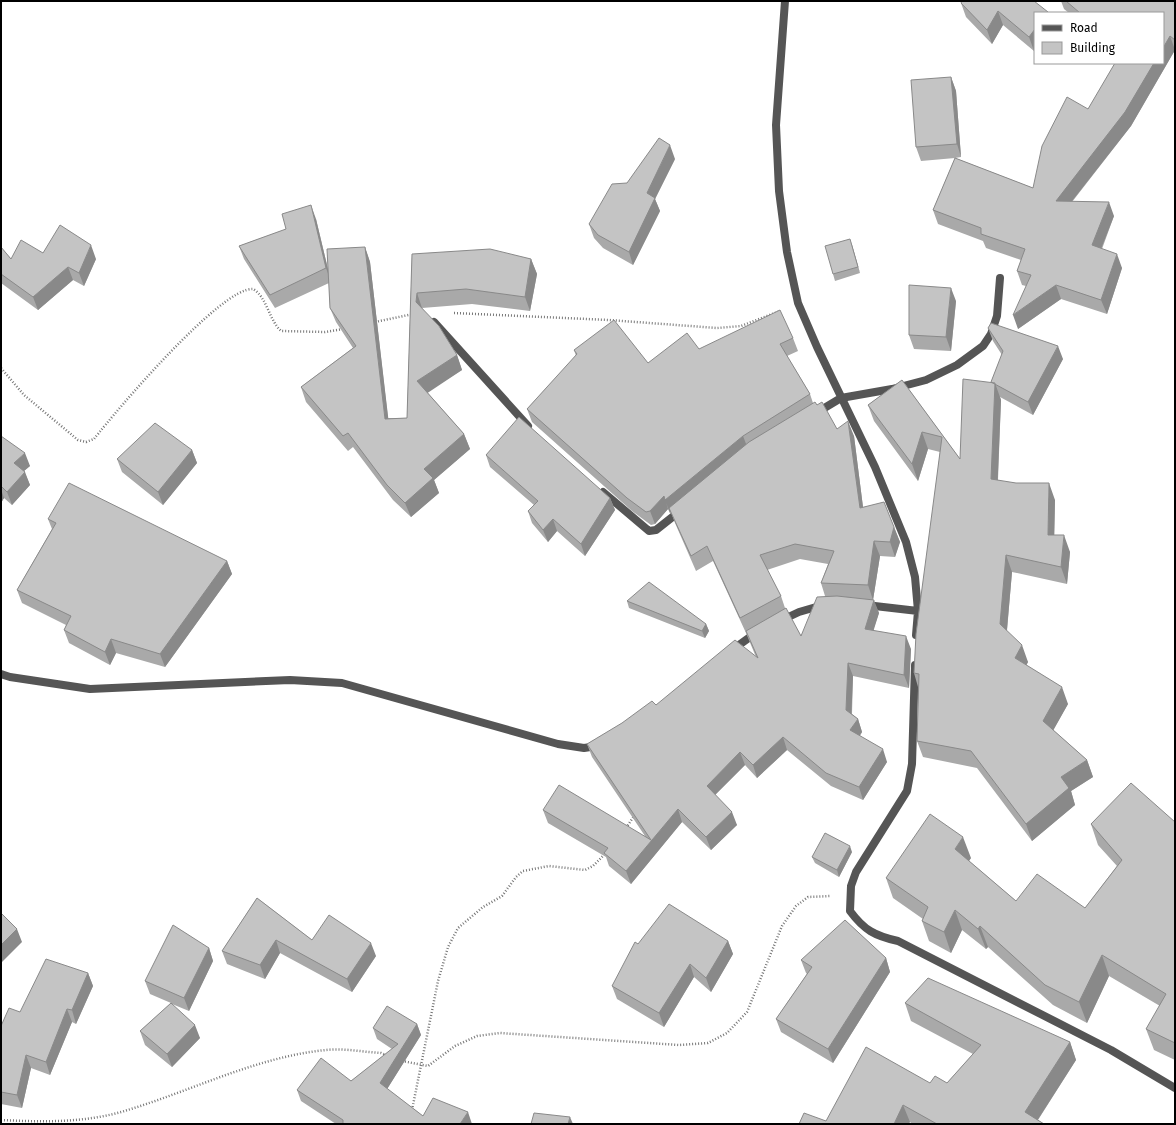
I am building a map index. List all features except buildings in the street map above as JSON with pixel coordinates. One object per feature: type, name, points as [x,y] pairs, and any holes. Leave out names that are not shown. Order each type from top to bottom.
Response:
[{"type":"street","points":[[785,1],[776,125],[779,191],[787,252],[798,303],[841,398],[875,467],[906,542],[915,577],[918,611],[915,649],[912,764],[907,791],[856,872],[851,886],[850,911],[866,929],[879,937],[898,940],[1111,1050],[1175,1088]]},
{"type":"street","points":[[809,418],[841,398],[892,389],[926,380],[957,365],[983,346],[991,334],[997,316],[1000,278]]},
{"type":"street","points":[[426,313],[526,424],[537,434]]},
{"type":"street","points":[[597,487],[649,531],[660,528],[684,508]]},
{"type":"street","points":[[727,654],[768,627],[799,612],[818,605],[832,604]]},
{"type":"street","points":[[855,604],[918,611]]},
{"type":"street","points":[[1,674],[10,677],[90,689],[290,680],[342,683],[558,744],[594,748],[603,743]]},
{"type":"path","points":[[1,368],[24,395],[78,440],[86,442],[94,438],[138,385],[159,363],[215,310],[242,291],[253,289],[260,294],[276,326],[281,331],[325,332],[346,328]]},
{"type":"path","points":[[374,322],[426,313],[609,320],[717,328],[740,326],[798,303]]},
{"type":"path","points":[[625,829],[638,811]]},
{"type":"path","points":[[411,1117],[438,981],[448,946],[458,928],[484,907],[502,896],[523,870],[549,866],[586,870],[593,866],[608,851]]},
{"type":"path","points":[[400,1060],[420,1066],[428,1066],[454,1046],[477,1036],[500,1033],[679,1046],[708,1043],[727,1033],[747,1012],[782,926],[796,906],[808,897],[850,896]]},
{"type":"path","points":[[1,1120],[38,1122],[79,1119],[120,1112],[266,1061],[327,1050],[381,1053],[394,1058]]}]
